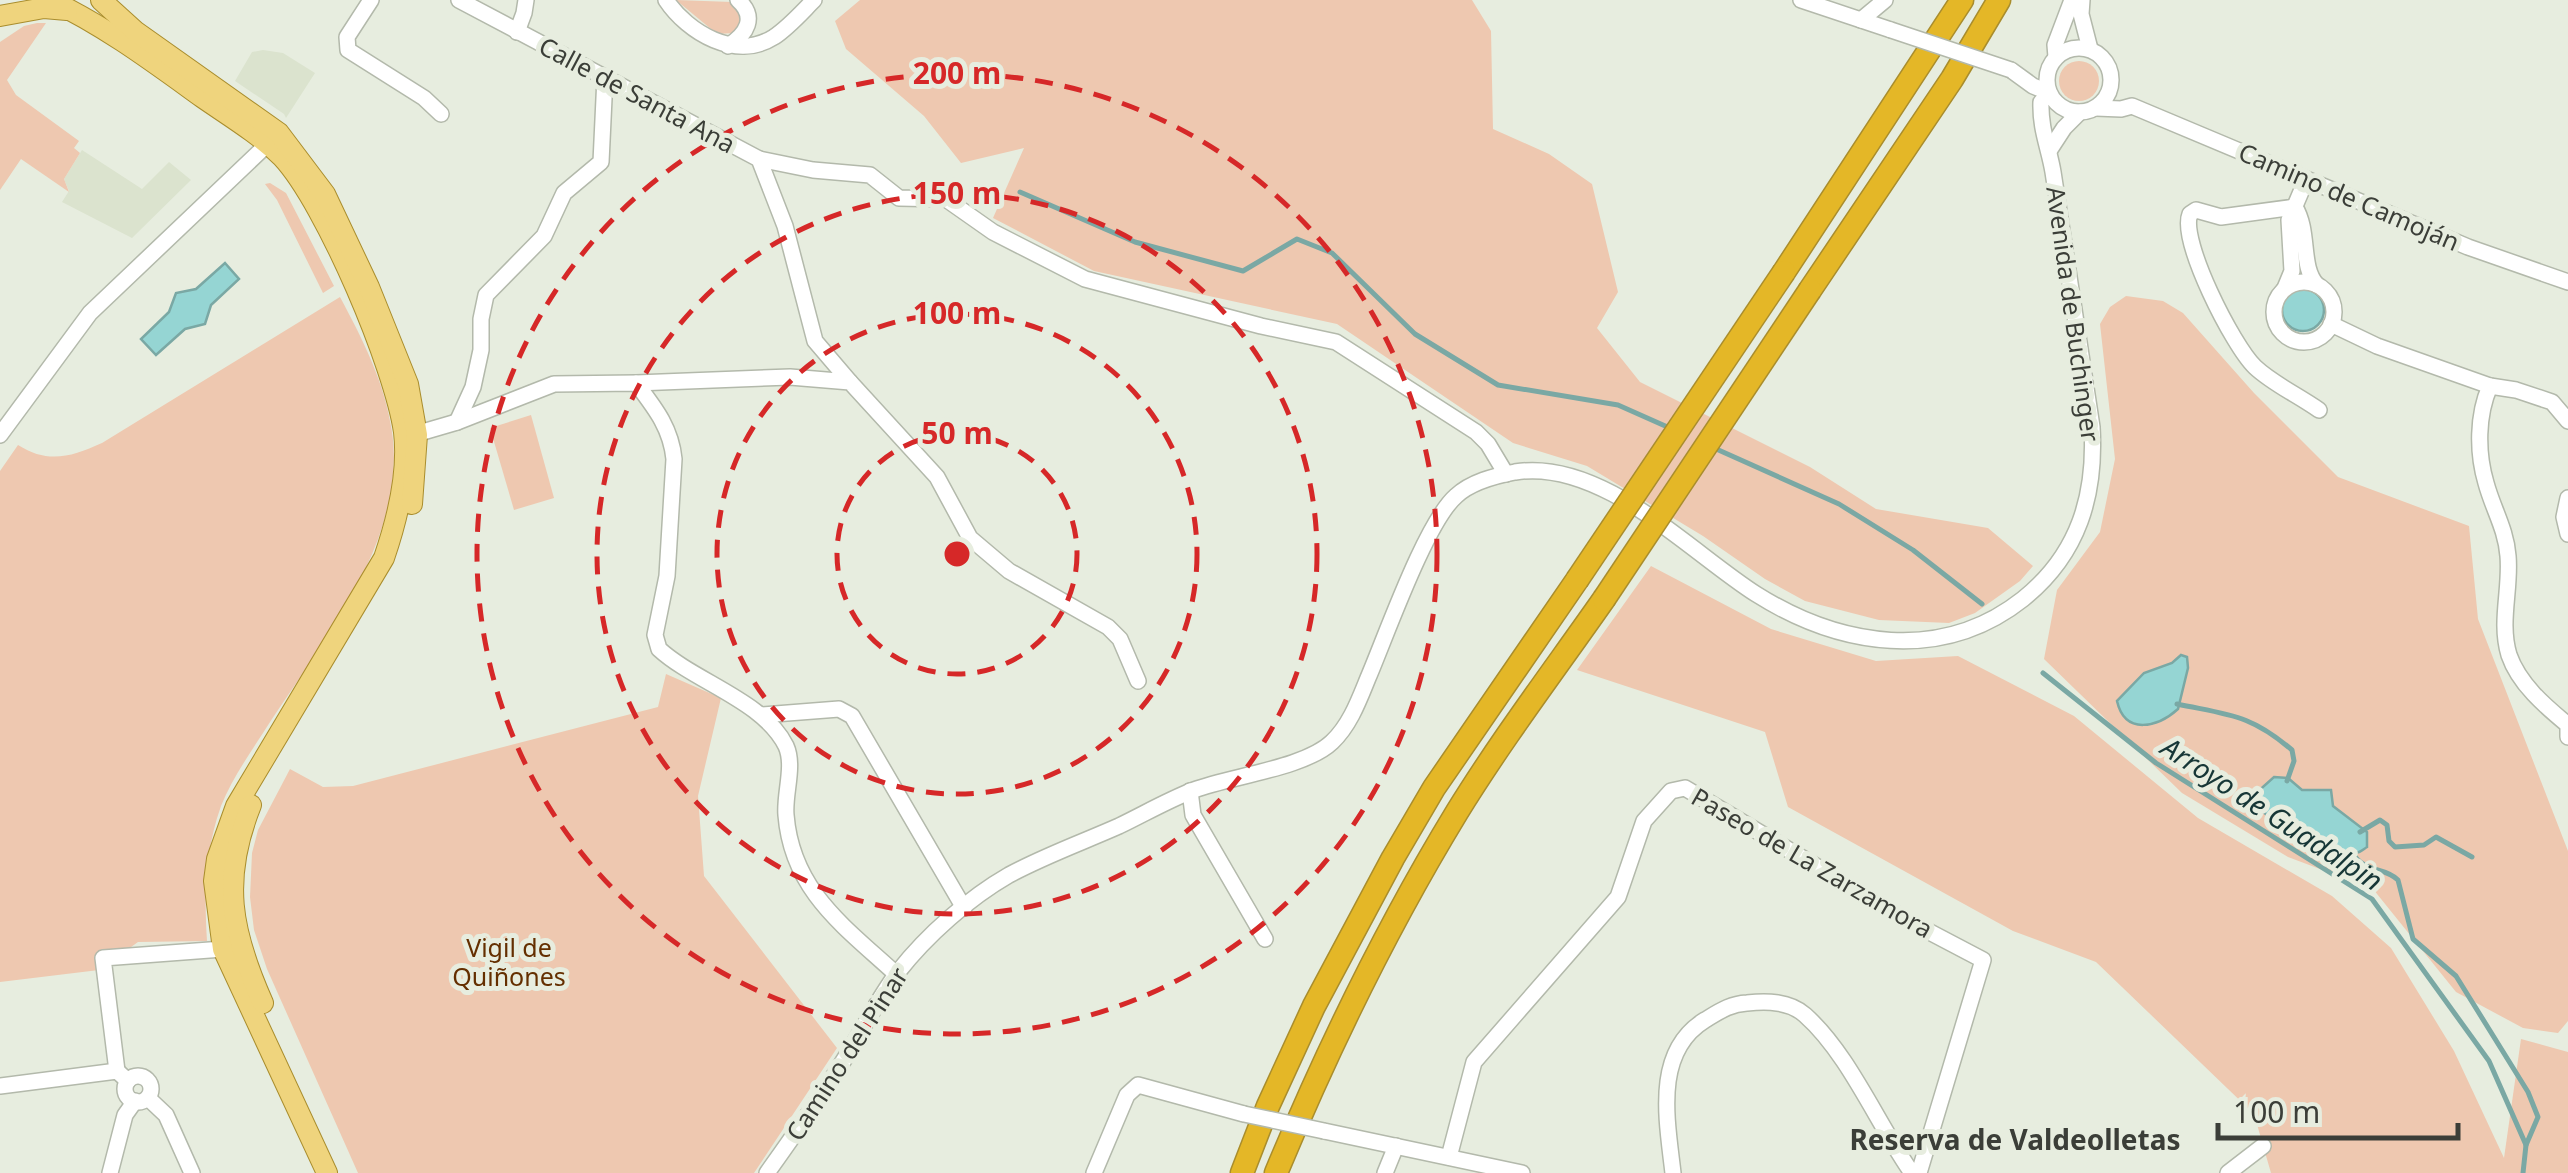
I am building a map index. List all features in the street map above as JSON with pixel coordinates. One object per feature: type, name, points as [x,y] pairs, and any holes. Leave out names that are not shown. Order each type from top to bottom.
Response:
[{"type":"highway","points":[[1242,1173],[1314,1006],[1434,788],[1784,272],[1962,0]]},
{"type":"highway","points":[[1276,1173],[1336,1036],[1460,808],[1952,79],[1999,0]]},
{"type":"main road","points":[[0,14],[12,0]]},
{"type":"main road","points":[[50,0],[127,44],[273,139]]},
{"type":"main road","points":[[100,0],[273,139],[307,192],[346,271],[411,436],[416,477],[410,519],[395,566],[254,798],[241,830],[232,877],[232,910],[240,944],[339,1173]]},
{"type":"main road","points":[[0,14],[44,8],[74,11]]},
{"type":"main road","points":[[327,1173],[223,948],[214,881],[225,833],[250,781],[384,558],[398,512],[411,436]]},
{"type":"street","points":[[119,0],[126,24]]},
{"type":"street","points":[[371,0],[347,37],[348,50],[424,98],[441,114]]},
{"type":"street","name":"Calle de Santa Ana","points":[[458,0],[759,159],[785,226],[815,340],[937,477],[970,538],[1009,570],[1108,627],[1120,639],[1138,682]]},
{"type":"street","points":[[516,32],[526,0]]},
{"type":"street","points":[[666,0],[698,30],[728,46],[773,38],[814,0]]},
{"type":"street","points":[[728,46],[746,32],[750,20],[738,0]]},
{"type":"street","points":[[1802,0],[2011,70],[2049,93],[2065,109],[2088,110],[2107,96],[2111,81],[2108,65],[2090,49],[2081,14],[2082,0]]},
{"type":"street","points":[[1860,20],[1885,0]]},
{"type":"street","points":[[2049,93],[2046,76],[2072,0]]},
{"type":"street","points":[[2011,70],[2033,68],[2070,48],[2090,49]]},
{"type":"street","points":[[457,422],[473,387],[482,350],[481,319],[486,296],[544,236],[564,193],[601,162],[605,77]]},
{"type":"street","name":"Camino de Camoján","points":[[2111,81],[2128,96],[2132,106]]},
{"type":"street","name":"Avenida de Buchinger","points":[[1190,791],[1305,759],[1332,742],[1355,707],[1439,514],[1469,486],[1506,474],[1546,472],[1599,489],[1678,533],[1772,604],[1870,640],[1902,644],[1932,639],[1984,624],[2006,612],[2051,573],[2068,548],[2090,492],[2094,464],[2092,427],[2050,151],[2043,142],[2041,102],[2049,93]]},
{"type":"street","name":"Camino de Camoján","points":[[2088,110],[2132,106],[2468,247],[2568,282]]},
{"type":"street","name":"Avenida de Buchinger","points":[[2050,151],[2064,128],[2088,110]]},
{"type":"street","points":[[0,436],[90,313],[273,139]]},
{"type":"street","points":[[759,159],[812,170],[870,175],[898,198],[946,199],[993,232],[1085,279],[1336,342],[1476,432],[1506,474]]},
{"type":"street","points":[[2296,206],[2304,221],[2308,272],[2333,304],[2331,324],[2323,334],[2308,341],[2284,334],[2274,311],[2292,271],[2289,220],[2306,180]]},
{"type":"street","points":[[2296,206],[2221,217],[2196,210],[2187,224],[2206,283],[2237,348],[2255,367],[2319,410]]},
{"type":"street","points":[[2285,288],[2300,282],[2317,284]]},
{"type":"street","points":[[2331,324],[2377,346],[2490,386],[2552,402],[2568,420]]},
{"type":"street","points":[[411,436],[554,384],[790,377],[850,382]]},
{"type":"street","points":[[636,383],[661,415],[674,460],[667,576],[656,635],[659,649],[761,715],[786,748],[788,833],[807,886],[896,974]]},
{"type":"street","points":[[2490,386],[2483,401],[2480,446],[2486,485],[2506,541],[2506,638],[2510,658],[2544,705],[2568,725],[2568,738]]},
{"type":"street","points":[[2568,498],[2564,517],[2568,534]]},
{"type":"street","points":[[761,715],[838,709],[852,716],[964,908]]},
{"type":"street","name":"Paseo de La Zarzamora","points":[[1449,1157],[1474,1062],[1618,897],[1644,821],[1671,791],[1685,788],[1902,918],[1983,960],[1915,1173]]},
{"type":"street","points":[[1190,791],[1193,815],[1265,938]]},
{"type":"street","name":"Camino del Pinar","points":[[767,1173],[814,1108],[896,974],[964,908],[1013,873],[1190,791]]},
{"type":"street","points":[[192,1173],[166,1115],[126,1092],[103,958],[223,948]]},
{"type":"street","points":[[1673,1173],[1667,1122],[1668,1077],[1675,1048],[1692,1028],[1730,1004],[1762,1002],[1788,1005],[1805,1015],[1865,1093],[1915,1173]]},
{"type":"street","points":[[0,1086],[122,1076]]},
{"type":"street","points":[[1094,1173],[1127,1095],[1138,1085],[1244,1114],[1522,1173]]},
{"type":"street","points":[[110,1173],[124,1115],[141,1100]]},
{"type":"street","points":[[1384,1173],[1396,1146]]},
{"type":"street","points":[[2228,1173],[2264,1146]]},
{"type":"shaded area","points":[[252,52],[283,53],[315,73],[286,118],[235,81]]},
{"type":"shaded area","points":[[82,150],[142,189],[169,162],[191,180],[132,238],[62,202],[69,191],[64,179]]},
{"type":"green space","points":[[676,0],[732,2],[744,19],[734,33],[717,34]]},
{"type":"green space","points":[[860,0],[1472,0],[1491,31],[1493,129],[1549,154],[1592,184],[1618,292],[1597,328],[1640,382],[1810,467],[1876,509],[1988,528],[2033,566],[2020,581],[1975,613],[1949,623],[1879,620],[1805,601],[1587,466],[1513,443],[1337,324],[1094,271],[993,218],[1024,148],[961,163],[924,116],[846,49],[835,21]]},
{"type":"green space","points":[[46,23],[7,80],[16,95],[79,141],[74,148],[80,153],[64,179],[69,192],[21,159],[0,190],[0,42],[24,26]]},
{"type":"green space","points":[[2079,61],[2093,67],[2099,81],[2093,95],[2079,101],[2065,95],[2059,81],[2065,67]]},
{"type":"green space","points":[[265,184],[286,193],[334,286],[323,293],[277,200]]},
{"type":"green space","points":[[2126,296],[2163,301],[2183,313],[2254,393],[2338,477],[2469,526],[2478,619],[2568,851],[2568,1021],[2558,1033],[2523,1028],[2456,992],[2373,889],[2288,857],[2182,793],[2044,659],[2057,590],[2100,532],[2115,459],[2100,324],[2110,307]]},
{"type":"green space","points":[[340,297],[372,362],[389,414],[393,473],[386,513],[354,591],[221,806],[207,873],[207,941],[138,942],[99,970],[0,982],[0,471],[18,445],[39,455],[60,456],[102,443]]},
{"type":"green space","points":[[531,415],[554,498],[514,510],[490,428]]},
{"type":"green space","points":[[1651,566],[1771,629],[1876,661],[1958,656],[2074,716],[2198,818],[2332,896],[2391,948],[2454,1051],[2504,1158],[2521,1039],[2568,1052],[2568,1173],[2271,1173],[2254,1114],[2096,962],[2013,931],[1788,807],[1765,732],[1577,670]]},
{"type":"green space","name":"Vigil de Quiñones","points":[[666,674],[721,698],[698,796],[704,876],[837,1048],[754,1173],[358,1173],[267,969],[254,930],[250,897],[252,853],[258,830],[290,769],[323,787],[353,786],[658,707]]},
{"type":"water","points":[[225,263],[239,279],[211,305],[205,324],[185,329],[156,355],[141,339],[169,312],[176,293],[196,289]]},
{"type":"water","points":[[2303,289],[2318,295],[2324,310],[2318,325],[2303,331],[2288,325],[2282,310],[2288,295]]},
{"type":"water","points":[[2181,655],[2187,657],[2188,668],[2178,709],[2152,724],[2127,720],[2117,701],[2144,673],[2172,663]]},
{"type":"water","points":[[2274,777],[2288,778],[2302,790],[2331,790],[2333,806],[2367,832],[2367,847],[2357,853],[2346,852],[2270,818],[2255,802],[2255,794]]},
{"type":"waterway","name":"Arroyo de Guadalpin","points":[[1020,192],[1135,242],[1243,271],[1297,239],[1332,253],[1415,334],[1498,385],[1618,405],[1672,429]]},
{"type":"waterway","name":"Arroyo de Guadalpin","points":[[1714,448],[1839,504],[1913,550],[1982,604]]},
{"type":"waterway","name":"Arroyo de Guadalpin","points":[[2043,673],[2156,763],[2372,899],[2489,1061],[2526,1145],[2523,1173]]},
{"type":"waterway","points":[[2177,704],[2238,718],[2277,738],[2292,750],[2294,761],[2287,781]]},
{"type":"waterway","points":[[2360,832],[2380,820],[2387,825],[2389,841],[2395,847],[2424,845],[2436,837],[2472,857]]},
{"type":"waterway","points":[[2350,850],[2362,864],[2398,880],[2413,939],[2456,976],[2528,1092],[2538,1117],[2526,1145]]},
{"type":"district","name":"Reserva de Valdeolletas","points":[[2015,1140]]}]
